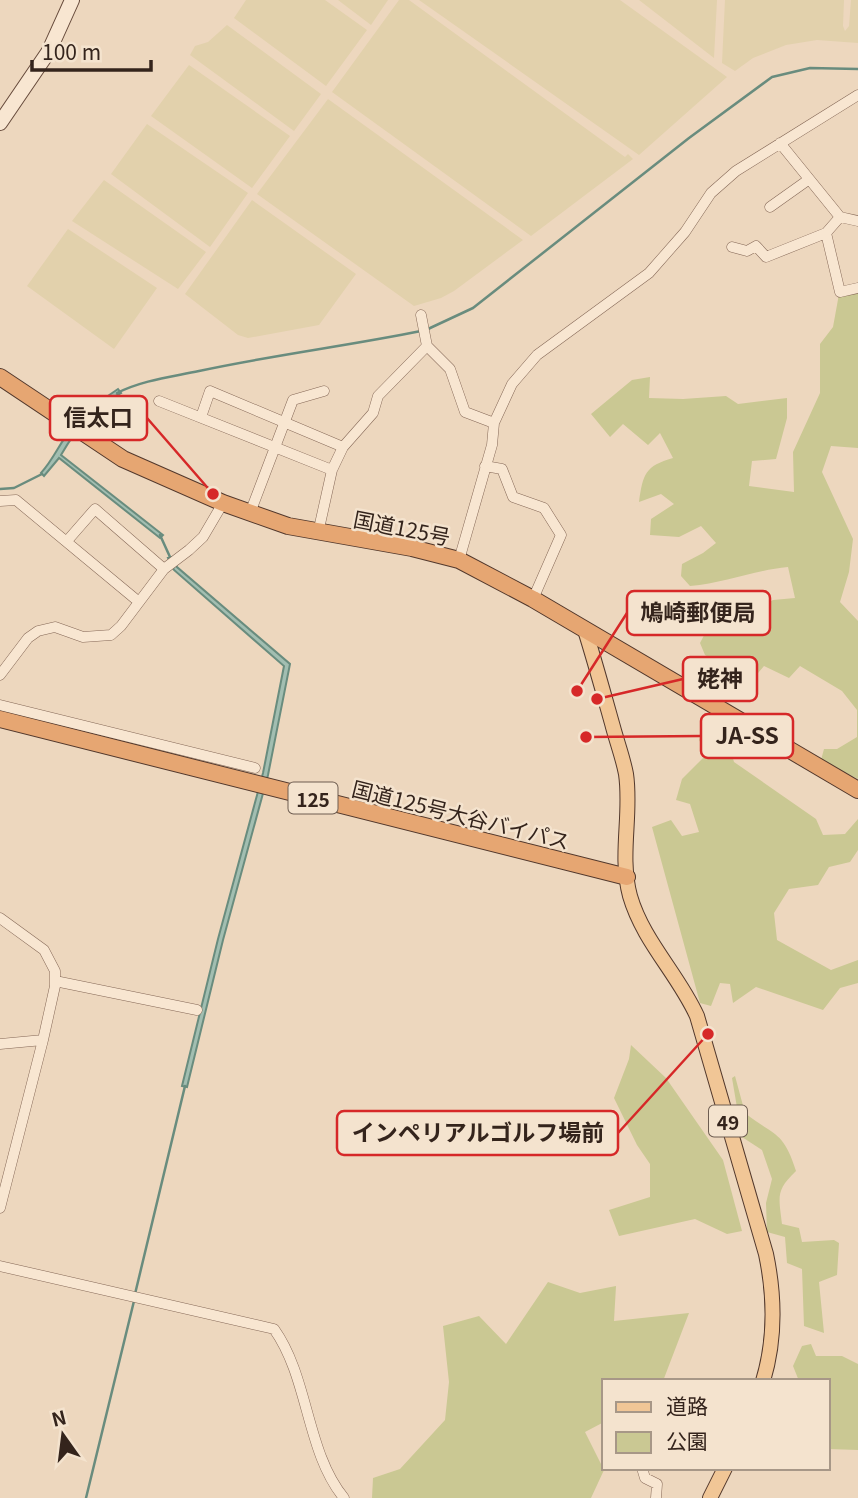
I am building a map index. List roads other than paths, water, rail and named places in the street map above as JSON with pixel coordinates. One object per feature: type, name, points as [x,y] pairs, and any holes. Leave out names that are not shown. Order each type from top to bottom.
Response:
[{"type":"highway","name":"国道125号","points":[[0,377],[86,436],[138,467],[223,503],[288,526],[412,548],[459,560],[533,598],[858,790]]},
{"type":"highway","name":"国道125号大谷バイパス","points":[[0,719],[627,877]]},
{"type":"main road","points":[[0,122],[49,51],[72,0]]},
{"type":"main road","name":"49","points":[[586,630],[626,772],[627,877],[634,908],[656,950],[687,993],[697,1016],[771,1277],[774,1315],[770,1350],[763,1379]]},
{"type":"main road","points":[[710,1498],[724,1470]]},
{"type":"street","points":[[459,560],[492,445],[494,424],[512,384],[537,355],[649,273],[685,232],[711,193],[736,171],[858,95]]},
{"type":"street","points":[[780,143],[840,217],[858,221]]},
{"type":"street","points":[[770,207],[808,180]]},
{"type":"street","points":[[732,247],[747,251],[756,246],[766,257],[826,233],[840,217]]},
{"type":"street","points":[[826,233],[840,292],[858,288]]},
{"type":"street","points":[[421,315],[427,346],[450,369],[465,412],[494,424]]},
{"type":"street","points":[[318,533],[332,470],[343,447],[373,413],[378,396],[427,346]]},
{"type":"street","points":[[201,417],[210,391],[343,447]]},
{"type":"street","points":[[250,513],[293,400],[324,391]]},
{"type":"street","points":[[159,401],[332,470]]},
{"type":"street","points":[[485,466],[502,469],[513,497],[544,508],[561,535],[533,598]]},
{"type":"street","points":[[0,501],[16,500],[139,602]]},
{"type":"street","points":[[0,675],[21,647],[38,631],[55,627],[83,637],[111,635],[121,626],[164,569],[190,550],[202,537],[223,503]]},
{"type":"street","points":[[67,541],[95,509],[164,569]]},
{"type":"street","points":[[0,705],[255,768]]},
{"type":"street","points":[[0,918],[44,950],[55,971],[43,1040],[0,1208]]},
{"type":"street","points":[[55,981],[197,1010]]},
{"type":"street","points":[[0,1044],[43,1040]]},
{"type":"street","points":[[0,1266],[274,1329],[299,1384],[325,1463],[344,1498]]},
{"type":"street","points":[[643,1470],[645,1478],[657,1484],[656,1498]]},
{"type":"waterway","points":[[428,329],[473,308],[689,138],[772,77],[810,68],[858,69]]},
{"type":"waterway","points":[[117,393],[168,377],[421,331]]},
{"type":"waterway","points":[[0,489],[14,488],[42,474]]},
{"type":"waterway","points":[[160,535],[170,557]]},
{"type":"waterway","points":[[135,1294],[185,1086]]},
{"type":"waterway","points":[[86,1498],[134,1301]]},
{"type":"place","name":"信太口","points":[[213,494]]},
{"type":"place","name":"鳩崎郵便局","points":[[577,691]]},
{"type":"place","name":"姥神","points":[[597,699]]},
{"type":"place","name":"JA-SS","points":[[586,737]]},
{"type":"place","name":"インペリアルゴルフ場前","points":[[708,1034]]}]
